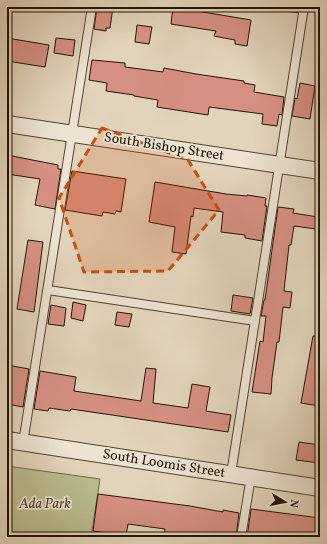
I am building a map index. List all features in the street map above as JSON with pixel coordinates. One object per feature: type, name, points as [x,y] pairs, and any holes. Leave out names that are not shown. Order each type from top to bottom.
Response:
[{"type":"street","name":"South Bishop Street","points":[[7,124],[320,171]]},
{"type":"street","name":"South Loomis Street","points":[[7,440],[320,488]]},
{"type":"lane","points":[[23,443],[92,7]]},
{"type":"lane","points":[[231,474],[304,8],[289,7]]},
{"type":"lane","points":[[48,290],[255,321]]},
{"type":"lane","points":[[241,537],[251,477]]},
{"type":"highlighted area","points":[[102,128],[188,160],[219,210],[168,271],[84,272],[59,198]]},
{"type":"green space","name":"Ada Park","points":[[7,466],[100,479],[91,537],[7,537]]},
{"type":"building","points":[[97,7],[113,7],[110,28],[106,28],[106,31],[94,29]]},
{"type":"building","points":[[173,7],[251,20],[247,46],[235,44],[235,40],[214,36],[216,31],[171,24]]},
{"type":"building","points":[[137,25],[152,27],[149,44],[135,42]]},
{"type":"building","points":[[7,38],[49,45],[45,67],[7,61]]},
{"type":"building","points":[[56,38],[75,40],[73,56],[54,53]]},
{"type":"building","points":[[92,60],[125,63],[125,67],[163,72],[164,68],[244,81],[244,83],[255,85],[254,92],[284,97],[282,115],[279,114],[277,126],[262,124],[263,114],[209,107],[208,115],[157,107],[158,100],[106,91],[107,83],[89,80]]},
{"type":"building","points":[[300,83],[315,86],[310,119],[292,116],[295,98],[297,99]]},
{"type":"building","points":[[7,155],[58,165],[58,169],[61,169],[55,209],[35,205],[40,179],[7,174]]},
{"type":"building","points":[[72,171],[126,179],[121,212],[116,211],[115,214],[103,212],[102,216],[65,210]]},
{"type":"building","points":[[155,182],[226,194],[266,198],[265,206],[267,206],[262,241],[245,238],[245,235],[221,232],[223,212],[194,208],[193,217],[191,216],[186,254],[172,252],[175,227],[149,222]]},
{"type":"building","points":[[278,207],[294,209],[293,213],[318,217],[316,229],[294,226],[291,245],[289,245],[284,291],[292,292],[290,308],[283,307],[271,394],[252,392],[260,341],[263,342],[266,316],[261,316],[265,300]]},
{"type":"building","points":[[28,240],[43,242],[34,312],[17,309]]},
{"type":"building","points":[[233,295],[253,298],[250,314],[231,311]]},
{"type":"building","points":[[73,302],[86,305],[83,321],[71,318]]},
{"type":"building","points":[[51,305],[66,308],[64,326],[48,324]]},
{"type":"building","points":[[117,312],[132,314],[129,327],[115,325]]},
{"type":"building","points":[[313,336],[320,336],[320,406],[301,403]]},
{"type":"building","points":[[7,365],[29,369],[23,407],[7,404]]},
{"type":"building","points":[[146,368],[156,369],[153,403],[188,408],[192,384],[210,387],[206,411],[231,415],[228,432],[71,409],[70,411],[49,408],[48,411],[34,409],[40,371],[76,377],[74,391],[141,401]]},
{"type":"building","points":[[299,442],[320,445],[320,463],[296,460]]},
{"type":"building","points":[[98,494],[239,513],[236,537],[164,537],[165,529],[128,524],[126,536],[93,531]]},
{"type":"building","points":[[251,509],[320,518],[320,537],[247,537]]}]
